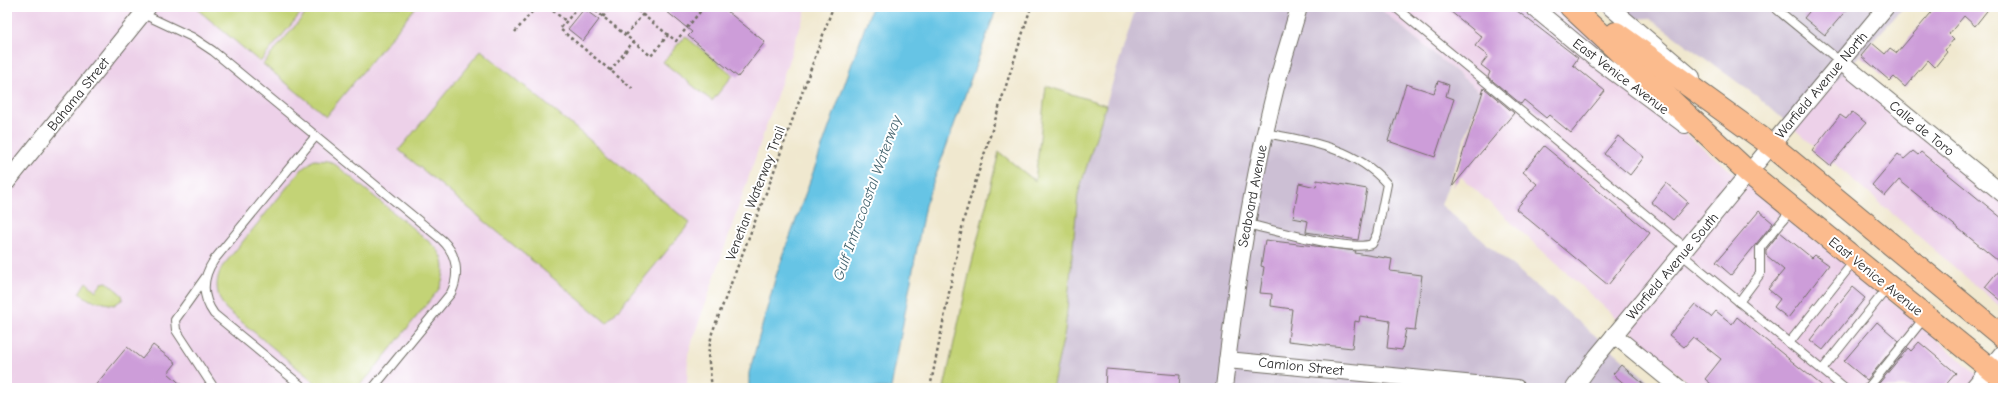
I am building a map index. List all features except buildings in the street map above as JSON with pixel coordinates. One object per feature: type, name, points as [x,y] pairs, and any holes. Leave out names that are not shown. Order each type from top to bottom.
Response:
[{"type":"main road","name":"East Venice Avenue","points":[[1571,7],[1749,173],[1926,316],[1999,366]]},
{"type":"main road","points":[[1580,7],[1771,145],[2003,337]]},
{"type":"street","name":"Seaboard Avenue","points":[[1224,388],[1241,254],[1274,94],[1299,7]]},
{"type":"street","name":"East Venice Avenue","points":[[1532,7],[1593,57],[1749,173]]},
{"type":"street","name":"Warfield Avenue North","points":[[1771,145],[1886,7]]},
{"type":"street","name":"Bahama Street","points":[[7,182],[142,9]]},
{"type":"street","points":[[1616,9],[1771,145]]},
{"type":"street","name":"Calle de Toro","points":[[1841,62],[2003,194]]},
{"type":"street","name":"Warfield Avenue South","points":[[1574,388],[1614,335],[1771,145]]},
{"type":"street","points":[[1614,335],[1679,388]]},
{"type":"street","name":"Camion Street","points":[[1227,360],[1517,388]]},
{"type":"street","points":[[1973,388],[1999,366]]},
{"type":"lane","points":[[1395,7],[1683,251],[1739,302],[1844,388]]},
{"type":"lane","points":[[1774,7],[1841,62]]},
{"type":"lane","points":[[142,9],[192,37],[213,51],[449,247],[454,260],[456,277],[451,293],[373,388]]},
{"type":"lane","points":[[1247,224],[1322,241],[1364,246],[1372,244],[1377,234],[1387,184],[1378,174],[1342,151],[1319,144],[1265,133]]},
{"type":"lane","points":[[214,388],[176,330],[174,325],[175,320],[205,277],[214,260],[315,137]]},
{"type":"lane","points":[[1739,302],[1760,274],[1760,248],[1792,208]]},
{"type":"lane","points":[[1789,343],[1856,260]]},
{"type":"lane","points":[[205,277],[205,297],[214,314],[304,388]]},
{"type":"lane","points":[[1822,370],[1888,286]]},
{"type":"lane","points":[[1868,388],[1926,316]]},
{"type":"path","points":[[515,32],[536,7]]},
{"type":"path","points":[[548,7],[566,22]]},
{"type":"path","points":[[578,7],[560,29],[633,89]]},
{"type":"path","points":[[591,7],[651,56],[668,35]]},
{"type":"path","points":[[603,17],[610,7]]},
{"type":"path","points":[[633,7],[676,41],[704,7]]},
{"type":"path","name":"Venetian Waterway Trail","points":[[712,388],[708,355],[712,333],[774,171],[833,7]]},
{"type":"path","points":[[930,388],[964,218],[1031,7]]},
{"type":"path","points":[[626,35],[643,14]]},
{"type":"path","points":[[610,70],[633,42]]},
{"type":"shaded area","points":[[7,7],[148,7],[7,185]]},
{"type":"shaded area","points":[[156,7],[807,7],[688,354],[687,388],[7,388],[7,195]]},
{"type":"shaded area","points":[[1136,7],[1378,7],[1481,93],[1441,205],[1657,388],[1052,388],[1065,331],[1078,194]]},
{"type":"shaded area","points":[[1378,7],[1559,7],[1601,46],[1604,68],[1905,312],[1993,388],[1693,388],[1458,174],[1481,93]]},
{"type":"shaded area","points":[[1599,7],[1904,7],[1793,128],[1758,97],[1649,18],[1616,20]]},
{"type":"shaded area","points":[[1848,69],[2003,195],[2003,309],[1793,128]]},
{"type":"green space","points":[[200,7],[306,7],[260,62],[198,10]]},
{"type":"green space","points":[[311,7],[416,7],[326,116],[263,64]]},
{"type":"green space","points":[[685,36],[733,75],[712,101],[663,62]]},
{"type":"green space","points":[[481,50],[690,223],[607,323],[399,150]]},
{"type":"green space","points":[[1046,86],[1106,105],[1078,194],[1065,331],[1052,388],[944,388],[970,270],[999,152],[1035,181]]},
{"type":"green space","points":[[314,160],[329,161],[336,165],[433,245],[438,250],[443,260],[444,271],[439,289],[367,378],[356,388],[322,388],[226,309],[220,299],[217,289],[219,273],[222,267],[302,169]]},
{"type":"green space","points":[[86,282],[96,291],[102,283],[107,282],[122,295],[123,299],[114,305],[90,300],[79,293]]},
{"type":"water","name":"Gulf Intracoastal Waterway","points":[[872,7],[997,7],[925,205],[891,388],[749,388],[749,373],[776,276]]}]
